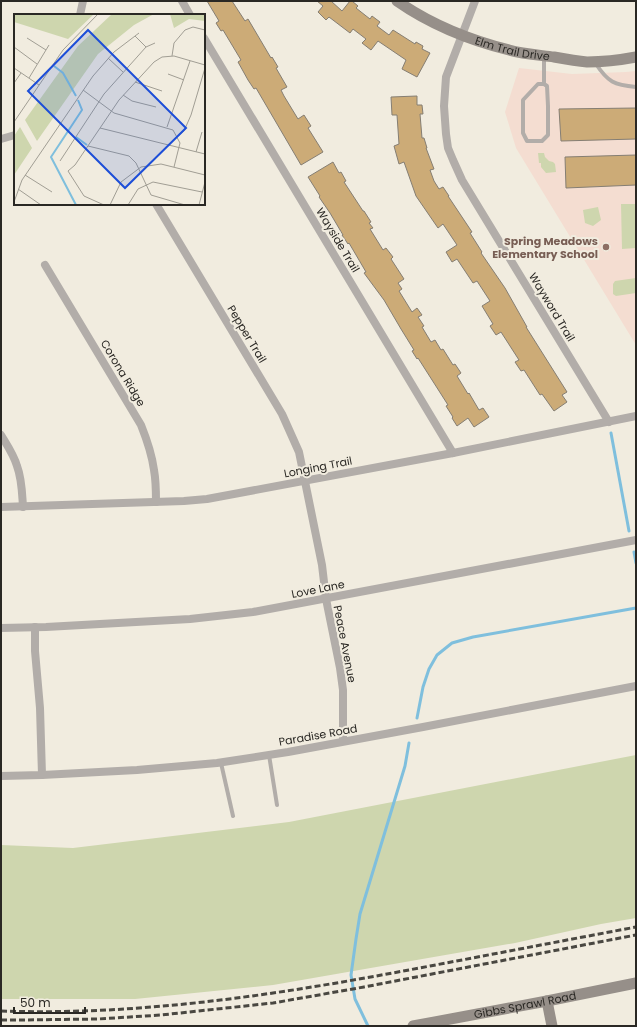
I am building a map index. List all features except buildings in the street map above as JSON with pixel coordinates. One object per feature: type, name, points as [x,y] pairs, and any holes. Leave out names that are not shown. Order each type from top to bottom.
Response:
[{"type":"street","points":[[80,14],[83,1]]},
{"type":"street","points":[[182,1],[189,14]]},
{"type":"street","name":"Elm Trail Drive","points":[[397,1],[440,26],[484,43],[510,50],[586,62],[636,57]]},
{"type":"street","name":"Wayword Trail","points":[[475,1],[446,77],[444,106],[448,148],[466,187],[609,422]]},
{"type":"street","name":"Wayside Trail","points":[[205,40],[453,453]]},
{"type":"street","points":[[1,138],[14,135]]},
{"type":"street","name":"Pepper Trail","points":[[157,205],[282,414],[299,452],[305,481]]},
{"type":"street","name":"Corona Ridge","points":[[45,265],[141,425],[152,455],[156,502]]},
{"type":"street","name":"Longing Trail","points":[[1,507],[207,499],[453,453],[636,416]]},
{"type":"street","points":[[1,435],[17,466],[22,483],[23,507]]},
{"type":"street","name":"Peace Avenue","points":[[305,481],[322,565],[326,599],[340,668],[343,690],[343,741]]},
{"type":"street","name":"Love Lane","points":[[1,628],[190,619],[253,612],[636,540]]},
{"type":"street","points":[[35,627],[42,775]]},
{"type":"street","name":"Paradise Road","points":[[1,776],[137,770],[221,763],[423,727],[636,686]]},
{"type":"street","name":"Gibbs Sprawl Road","points":[[413,1026],[636,983]]},
{"type":"street","points":[[547,1001],[552,1026]]},
{"type":"lane","points":[[544,56],[544,84],[547,86],[548,135],[542,142],[527,141],[523,133],[523,100],[538,84],[544,84]]},
{"type":"lane","points":[[594,61],[607,78],[616,84],[636,87]]},
{"type":"lane","points":[[269,755],[277,805]]},
{"type":"lane","points":[[221,763],[233,816]]},
{"type":"shaded area","name":"Spring Meadows Elementary School","points":[[519,68],[572,74],[636,71],[636,345],[516,148],[505,112]]},
{"type":"green space","points":[[538,153],[544,153],[545,157],[549,161],[555,164],[556,172],[546,173],[541,167],[541,163],[539,163]]},
{"type":"green space","points":[[621,204],[636,204],[636,248],[622,249]]},
{"type":"green space","points":[[598,207],[601,220],[593,226],[585,223],[583,210]]},
{"type":"green space","points":[[636,278],[636,293],[616,296],[613,294],[613,284],[615,281]]},
{"type":"green space","points":[[636,755],[636,918],[601,924],[515,943],[273,985],[135,999],[1,999],[1,845],[73,848],[289,822]]},
{"type":"waterway","points":[[611,433],[629,531]]},
{"type":"waterway","points":[[634,552],[636,563]]},
{"type":"waterway","points":[[417,718],[423,687],[429,669],[437,655],[452,643],[473,637],[636,608]]},
{"type":"waterway","points":[[368,1026],[355,999],[351,975],[356,939],[360,914],[405,766],[409,743]]},
{"type":"railway","points":[[1,1011],[55,1012],[109,1010],[163,1006],[270,993],[377,976],[636,927]]},
{"type":"railway","points":[[1,1020],[98,1019],[161,1015],[273,1003],[636,935]]},
{"type":"place","name":"Spring Meadows Elementary School","points":[[606,247]]}]
